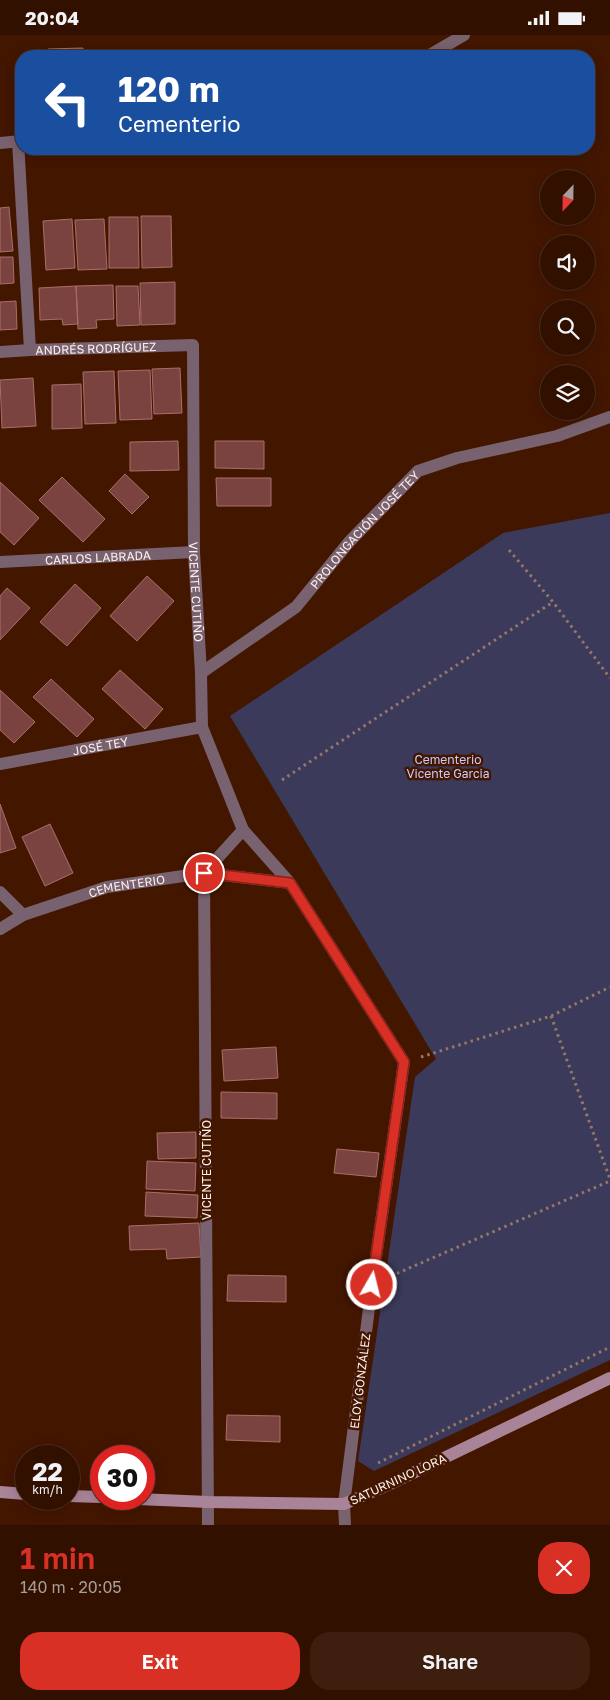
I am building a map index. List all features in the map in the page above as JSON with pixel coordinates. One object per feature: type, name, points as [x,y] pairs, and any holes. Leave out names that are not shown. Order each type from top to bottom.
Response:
[{"type":"street","points":[[438,50],[464,35]]},
{"type":"street","points":[[0,143],[15,141]]},
{"type":"street","points":[[20,155],[30,350]]},
{"type":"street","name":"ANDRÉS RODRÍGUEZ","points":[[0,352],[193,345]]},
{"type":"street","name":"VICENTE CUTIÑO","points":[[193,345],[194,552],[202,673],[202,727],[243,829],[290,883]]},
{"type":"street","name":"PROLONGACIÓN JOSÉ TEY","points":[[202,673],[296,607],[349,542],[418,471],[457,458],[556,436],[610,417]]},
{"type":"street","name":"CARLOS LABRADA","points":[[0,562],[194,552]]},
{"type":"street","name":"JOSÉ TEY","points":[[0,764],[202,727]]},
{"type":"street","points":[[204,873],[243,829]]},
{"type":"street","name":"VICENTE CUTIÑO","points":[[204,873],[208,1525]]},
{"type":"street","name":"CEMENTERIO","points":[[0,929],[23,915],[107,887],[204,873],[290,883]]},
{"type":"street","points":[[290,883],[404,1062]]},
{"type":"street","points":[[0,892],[23,915]]},
{"type":"street","name":"ELOY GONZÁLEZ","points":[[345,1525],[344,1504],[372,1285],[404,1062]]},
{"type":"street","name":"SATURNINO LORA","points":[[155,1500],[344,1504],[390,1485],[610,1378]]},
{"type":"street","points":[[0,1492],[15,1493]]},
{"type":"path","points":[[509,550],[553,603],[610,678]]},
{"type":"path","points":[[282,780],[553,603]]},
{"type":"path","points":[[404,1062],[550,1016],[610,987]]},
{"type":"path","points":[[372,1285],[610,1180],[550,1016]]},
{"type":"path","points":[[378,1463],[610,1347]]},
{"type":"green space","name":"Cementerio Vicente Garcia","points":[[610,513],[610,1360],[374,1471],[358,1461],[415,1077],[436,1059],[230,716],[503,533]]},
{"type":"building","points":[[83,48],[83,50],[48,50]]},
{"type":"building","points":[[9,207],[13,251],[0,252],[0,208]]},
{"type":"building","points":[[141,216],[171,216],[172,267],[142,268]]},
{"type":"building","points":[[109,217],[138,217],[139,268],[109,268]]},
{"type":"building","points":[[72,219],[75,268],[46,270],[43,221]]},
{"type":"building","points":[[104,219],[107,269],[78,270],[75,220]]},
{"type":"building","points":[[0,257],[13,257],[14,283],[0,284]]},
{"type":"building","points":[[175,282],[175,324],[141,325],[140,283]]},
{"type":"building","points":[[113,285],[114,319],[96,320],[97,328],[78,329],[76,286]]},
{"type":"building","points":[[76,286],[78,324],[63,325],[62,319],[40,320],[39,288]]},
{"type":"building","points":[[116,286],[138,286],[140,325],[117,326]]},
{"type":"building","points":[[16,301],[17,329],[0,330],[0,302]]},
{"type":"building","points":[[180,368],[182,413],[154,414],[152,369]]},
{"type":"building","points":[[150,370],[152,419],[120,420],[118,371]]},
{"type":"building","points":[[114,371],[116,423],[85,424],[83,372]]},
{"type":"building","points":[[33,378],[36,426],[2,428],[0,380]]},
{"type":"building","points":[[81,384],[82,428],[52,429],[52,385]]},
{"type":"building","points":[[178,441],[179,470],[130,471],[130,442]]},
{"type":"building","points":[[215,441],[264,441],[264,469],[215,468]]},
{"type":"building","points":[[125,474],[149,497],[132,514],[109,491]]},
{"type":"building","points":[[62,477],[105,519],[83,542],[39,500]]},
{"type":"building","points":[[216,478],[271,478],[271,506],[217,506]]},
{"type":"building","points":[[0,482],[39,518],[14,545],[0,532]]},
{"type":"building","points":[[147,576],[174,601],[137,641],[110,616]]},
{"type":"building","points":[[75,584],[101,608],[67,646],[40,622]]},
{"type":"building","points":[[7,588],[30,608],[0,640],[0,596]]},
{"type":"building","points":[[120,670],[163,709],[145,729],[102,689]]},
{"type":"building","points":[[51,679],[94,719],[77,737],[33,697]]},
{"type":"building","points":[[0,690],[35,722],[14,743],[0,730]]},
{"type":"building","points":[[0,804],[16,848],[0,853]]},
{"type":"building","points":[[50,824],[73,873],[45,886],[22,837]]},
{"type":"building","points":[[276,1047],[278,1078],[224,1081],[222,1050]]},
{"type":"building","points":[[221,1092],[277,1093],[277,1119],[221,1118]]},
{"type":"building","points":[[196,1132],[196,1158],[158,1159],[157,1133]]},
{"type":"building","points":[[337,1149],[379,1153],[376,1177],[334,1173]]},
{"type":"building","points":[[147,1161],[196,1163],[195,1191],[146,1189]]},
{"type":"building","points":[[146,1192],[198,1195],[197,1218],[145,1216]]},
{"type":"building","points":[[199,1223],[201,1257],[167,1259],[166,1249],[130,1250],[129,1226]]},
{"type":"building","points":[[228,1275],[286,1276],[286,1302],[227,1301]]},
{"type":"building","points":[[227,1415],[280,1416],[280,1442],[226,1440]]},
{"type":"route","points":[[204,873],[290,883],[404,1062],[372,1285]]}]
